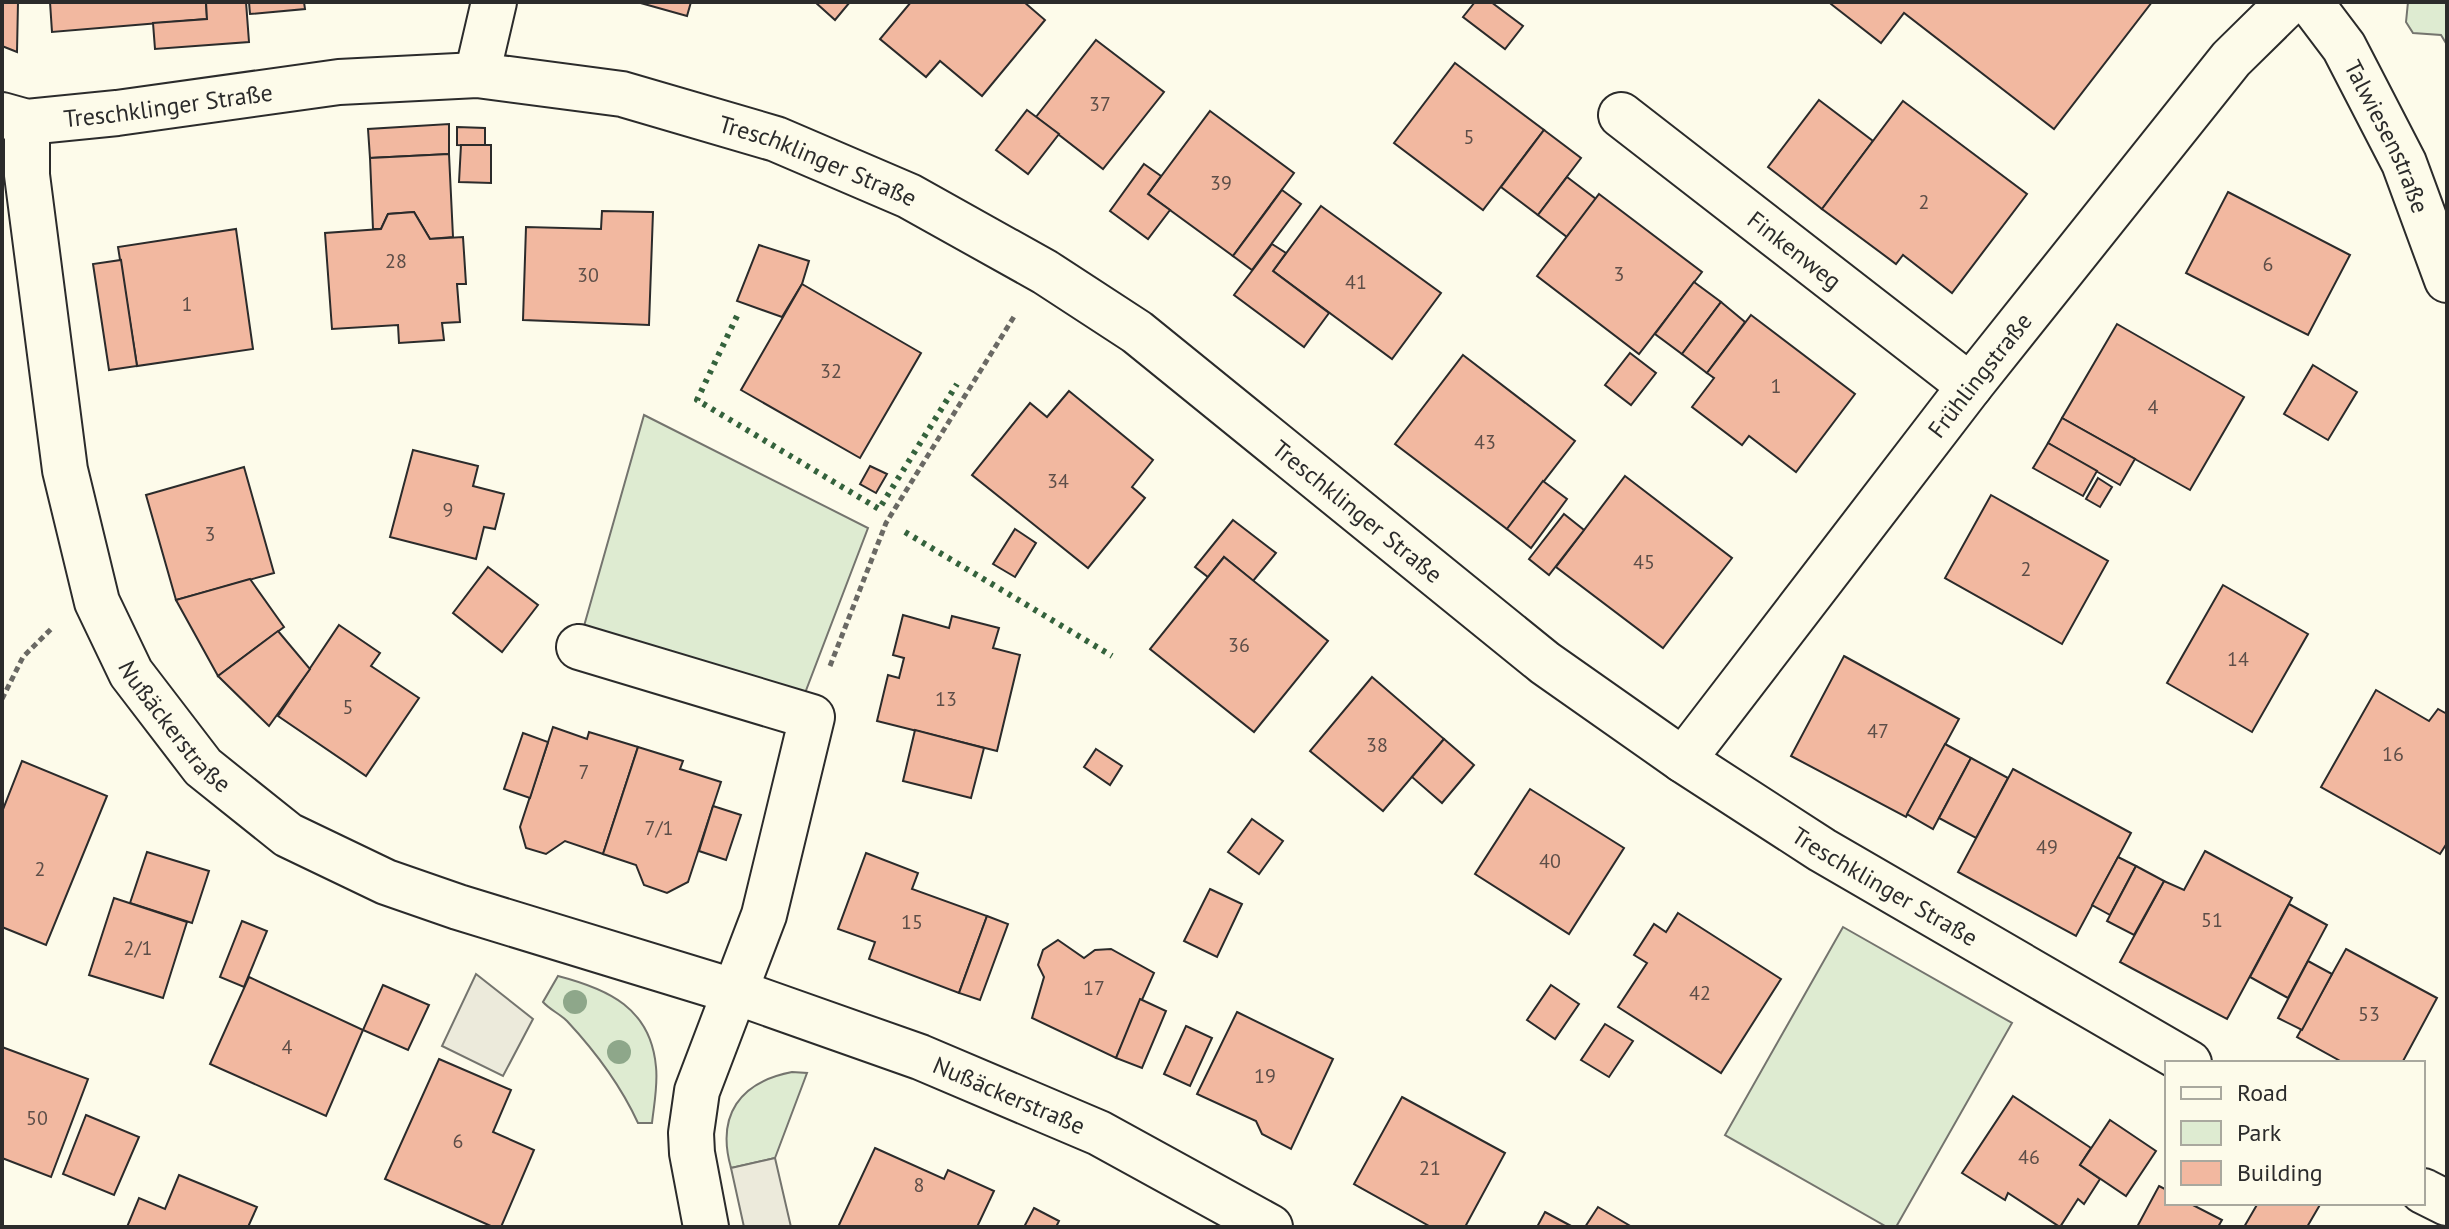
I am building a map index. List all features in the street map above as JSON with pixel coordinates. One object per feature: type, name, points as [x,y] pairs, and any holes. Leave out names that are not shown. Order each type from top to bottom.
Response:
[{"type":"street","points":[[477,75],[494,2]]},
{"type":"street","name":"Frühlingstraße","points":[[1683,760],[1970,386],[2231,59],[2289,2]]},
{"type":"street","name":"Talwiesenstraße","points":[[2310,2],[2344,47],[2399,151],[2447,280]]},
{"type":"street","name":"Treschklinger Straße","points":[[14,118],[117,113],[339,82],[477,75],[622,94],[776,139],[909,196],[1045,272],[1137,332],[1545,663],[1683,760],[1822,850],[2186,1061]]},
{"type":"street","name":"Finkenweg","points":[[1621,115],[1970,386]]},
{"type":"street","name":"Nußäckerstraße","points":[[14,118],[27,175],[65,470],[97,602],[131,673],[203,767],[288,835],[386,882],[736,992],[920,1057],[1099,1133],[1270,1227]]},
{"type":"street","points":[[579,647],[812,717],[764,915],[697,1091],[691,1133],[692,1153],[706,1227]]},
{"type":"street","points":[[2425,1192],[2447,1203]]},
{"type":"path","points":[[812,717],[886,523],[1017,311]]},
{"type":"path","points":[[2,699],[23,657],[58,622],[97,602]]},
{"type":"green space","points":[[2408,2],[2447,2],[2447,45],[2441,35],[2413,33],[2406,22]]},
{"type":"green space","points":[[644,415],[868,528],[805,693],[584,626]]},
{"type":"green space","points":[[1843,927],[2012,1023],[1896,1227],[1887,1227],[1725,1135]]},
{"type":"green space","points":[[558,976],[610,995],[624,1004],[646,1030],[656,1074],[652,1123],[638,1123],[597,1056],[567,1021],[543,1002]]},
{"type":"green space","points":[[792,1072],[807,1073],[775,1158],[731,1168],[727,1132],[736,1104],[758,1084]]},
{"type":"shaded area","points":[[476,974],[533,1019],[503,1076],[442,1046]]},
{"type":"shaded area","points":[[775,1158],[791,1227],[744,1227],[731,1168]]},
{"type":"building","points":[[2,2],[18,2],[17,52],[2,46]]},
{"type":"building","points":[[50,2],[206,2],[207,19],[52,32]]},
{"type":"building","points":[[206,2],[246,2],[249,42],[155,49],[153,23],[207,19]]},
{"type":"building","points":[[249,2],[304,2],[305,9],[250,14]]},
{"type":"building","points":[[637,2],[691,2],[687,16]]},
{"type":"building","points":[[815,2],[850,2],[835,20]]},
{"type":"building","points":[[911,2],[1024,2],[1045,20],[982,96],[940,61],[926,77],[880,39]]},
{"type":"building","points":[[1475,2],[1491,2],[1523,26],[1505,49],[1463,17]]},
{"type":"building","points":[[1832,2],[2152,2],[2054,129],[1904,13],[1881,43]]},
{"type":"building","points":[[1096,40],[1164,92],[1103,169],[1036,117]]},
{"type":"building","points":[[1455,63],[1544,130],[1483,210],[1394,143]]},
{"type":"building","points":[[1819,100],[1873,141],[1822,209],[1768,167]]},
{"type":"building","points":[[1903,101],[2027,194],[1952,293],[1903,255],[1896,264],[1822,209]]},
{"type":"building","points":[[1027,110],[1059,134],[1028,174],[996,150]]},
{"type":"building","points":[[1210,111],[1294,173],[1233,256],[1148,194]]},
{"type":"building","points":[[449,124],[449,154],[370,158],[368,129]]},
{"type":"building","points":[[457,127],[485,128],[485,146],[457,145]]},
{"type":"building","points":[[1544,130],[1581,158],[1538,215],[1501,187]]},
{"type":"building","points":[[461,145],[491,145],[491,183],[459,182]]},
{"type":"building","points":[[449,154],[453,237],[430,239],[414,212],[388,214],[381,229],[373,229],[370,158]]},
{"type":"building","points":[[1144,164],[1161,176],[1148,194],[1170,210],[1148,239],[1110,211]]},
{"type":"building","points":[[1567,177],[1596,199],[1567,237],[1538,215]]},
{"type":"building","points":[[1282,190],[1301,204],[1252,270],[1233,256]]},
{"type":"building","points":[[2228,192],[2350,255],[2308,335],[2186,273]]},
{"type":"building","points":[[1599,194],[1702,272],[1639,354],[1537,276]]},
{"type":"building","points":[[1321,206],[1441,293],[1392,359],[1273,271]]},
{"type":"building","points":[[602,211],[653,212],[649,325],[523,320],[526,227],[601,229]]},
{"type":"building","points":[[414,212],[430,239],[463,237],[466,284],[457,284],[460,322],[442,323],[444,340],[399,343],[398,325],[332,329],[325,233],[381,229],[388,214]]},
{"type":"building","points":[[236,229],[253,349],[137,366],[118,247]]},
{"type":"building","points":[[1272,244],[1286,253],[1273,271],[1329,313],[1304,347],[1234,295]]},
{"type":"building","points":[[759,245],[809,261],[802,284],[782,317],[737,301]]},
{"type":"building","points":[[121,260],[137,366],[109,370],[93,264]]},
{"type":"building","points":[[1694,282],[1721,302],[1682,354],[1655,334]]},
{"type":"building","points":[[802,284],[921,353],[860,458],[741,390]]},
{"type":"building","points":[[1721,302],[1745,322],[1707,373],[1682,354]]},
{"type":"building","points":[[1751,315],[1855,394],[1796,472],[1749,436],[1742,445],[1692,407],[1714,378],[1707,373]]},
{"type":"building","points":[[2117,324],[2244,397],[2190,490],[2062,418]]},
{"type":"building","points":[[1630,353],[1656,373],[1631,405],[1605,385]]},
{"type":"building","points":[[1463,355],[1575,441],[1507,529],[1395,444]]},
{"type":"building","points":[[2313,365],[2357,392],[2328,440],[2284,414]]},
{"type":"building","points":[[1069,391],[1153,460],[1132,487],[1145,498],[1088,568],[972,475],[1030,403],[1047,417]]},
{"type":"building","points":[[2062,418],[2135,459],[2120,485],[2048,443]]},
{"type":"building","points":[[2048,443],[2097,471],[2083,496],[2033,468]]},
{"type":"building","points":[[413,450],[478,466],[473,486],[504,494],[495,529],[484,527],[476,559],[390,537]]},
{"type":"building","points":[[870,466],[887,474],[876,493],[860,484]]},
{"type":"building","points":[[244,467],[274,573],[176,600],[146,495]]},
{"type":"building","points":[[1625,476],[1732,558],[1663,648],[1556,567]]},
{"type":"building","points":[[2098,478],[2112,487],[2100,507],[2086,499]]},
{"type":"building","points":[[1543,481],[1567,499],[1531,548],[1507,529]]},
{"type":"building","points":[[1991,495],[2108,561],[2062,644],[1945,578]]},
{"type":"building","points":[[1564,514],[1584,530],[1549,575],[1529,559]]},
{"type":"building","points":[[1233,520],[1276,553],[1253,581],[1224,557],[1208,577],[1195,567]]},
{"type":"building","points":[[1015,529],[1036,543],[1015,577],[993,564]]},
{"type":"building","points":[[1224,557],[1328,641],[1254,732],[1150,649]]},
{"type":"building","points":[[488,567],[538,605],[502,652],[453,613]]},
{"type":"building","points":[[250,579],[284,627],[218,676],[176,600]]},
{"type":"building","points":[[2223,585],[2308,634],[2252,732],[2167,683]]},
{"type":"building","points":[[903,615],[949,628],[952,616],[999,628],[993,648],[1020,655],[997,751],[877,721],[888,675],[899,678],[904,658],[893,655]]},
{"type":"building","points":[[339,625],[380,653],[371,666],[419,698],[366,776],[278,716]]},
{"type":"building","points":[[278,631],[310,669],[269,726],[218,676]]},
{"type":"building","points":[[1844,656],[1959,719],[1906,817],[1791,756]]},
{"type":"building","points":[[1372,677],[1444,739],[1383,811],[1310,751]]},
{"type":"building","points":[[2376,690],[2429,721],[2438,709],[2447,714],[2447,843],[2440,854],[2321,787]]},
{"type":"building","points":[[553,727],[587,739],[589,732],[638,747],[603,854],[565,841],[546,854],[526,848],[520,827]]},
{"type":"building","points":[[915,730],[984,748],[971,798],[903,781]]},
{"type":"building","points":[[523,733],[548,742],[530,798],[504,789]]},
{"type":"building","points":[[1444,739],[1474,765],[1442,803],[1412,777]]},
{"type":"building","points":[[1945,744],[1971,758],[1933,829],[1907,814]]},
{"type":"building","points":[[638,747],[683,761],[680,769],[721,782],[688,882],[667,893],[644,885],[636,865],[603,854]]},
{"type":"building","points":[[1096,749],[1122,766],[1110,785],[1084,767]]},
{"type":"building","points":[[1971,758],[2008,778],[1976,838],[1939,818]]},
{"type":"building","points":[[22,761],[107,796],[46,945],[2,927],[2,812]]},
{"type":"building","points":[[2013,769],[2131,833],[2076,936],[1958,872]]},
{"type":"building","points":[[1530,789],[1624,848],[1569,934],[1475,874]]},
{"type":"building","points":[[713,806],[741,815],[726,860],[699,851]]},
{"type":"building","points":[[1252,819],[1283,841],[1259,874],[1228,852]]},
{"type":"building","points":[[2205,851],[2292,898],[2227,1019],[2120,962],[2164,881],[2184,890]]},
{"type":"building","points":[[147,852],[209,871],[192,923],[130,903]]},
{"type":"building","points":[[866,853],[918,873],[912,889],[987,916],[959,993],[869,959],[875,942],[838,929]]},
{"type":"building","points":[[2118,857],[2136,866],[2110,915],[2092,905]]},
{"type":"building","points":[[2136,866],[2164,881],[2134,935],[2107,921]]},
{"type":"building","points":[[1210,889],[1242,904],[1217,957],[1184,941]]},
{"type":"building","points":[[114,898],[187,922],[163,998],[89,975]]},
{"type":"building","points":[[2289,904],[2327,925],[2288,998],[2250,977]]},
{"type":"building","points":[[1678,913],[1781,979],[1721,1073],[1618,1007],[1647,963],[1634,955],[1654,924],[1666,932]]},
{"type":"building","points":[[987,916],[1008,924],[980,1000],[959,993]]},
{"type":"building","points":[[242,921],[267,931],[244,987],[220,977]]},
{"type":"building","points":[[1058,940],[1084,958],[1095,950],[1111,949],[1154,973],[1116,1058],[1032,1018],[1044,977],[1038,965],[1043,950]]},
{"type":"building","points":[[2346,949],[2437,998],[2403,1061],[2340,1061],[2297,1037]]},
{"type":"building","points":[[2308,961],[2332,974],[2302,1030],[2278,1018]]},
{"type":"building","points":[[249,977],[363,1030],[326,1116],[210,1064]]},
{"type":"building","points":[[383,985],[429,1005],[408,1050],[363,1030]]},
{"type":"building","points":[[1551,985],[1579,1004],[1555,1039],[1527,1020]]},
{"type":"building","points":[[1140,999],[1166,1011],[1142,1068],[1116,1058]]},
{"type":"building","points":[[1237,1012],[1333,1059],[1291,1149],[1262,1134],[1256,1121],[1197,1094]]},
{"type":"building","points":[[1605,1024],[1633,1041],[1609,1077],[1581,1060]]},
{"type":"building","points":[[1186,1026],[1212,1038],[1190,1086],[1164,1074]]},
{"type":"building","points":[[2,1047],[88,1079],[51,1177],[2,1158]]},
{"type":"building","points":[[439,1059],[511,1090],[493,1132],[534,1150],[501,1227],[493,1227],[385,1179]]},
{"type":"building","points":[[2013,1096],[2091,1148],[2080,1165],[2100,1179],[2084,1204],[2078,1199],[2060,1227],[2008,1193],[2005,1200],[1962,1173]]},
{"type":"building","points":[[1402,1097],[1505,1153],[1465,1227],[1431,1227],[1354,1184]]},
{"type":"building","points":[[86,1115],[139,1137],[114,1195],[63,1174]]},
{"type":"building","points":[[2110,1120],[2156,1151],[2126,1196],[2080,1165]]},
{"type":"building","points":[[875,1148],[944,1179],[948,1170],[994,1191],[977,1227],[838,1227]]},
{"type":"building","points":[[179,1175],[257,1207],[248,1227],[127,1227],[139,1198],[165,1209]]},
{"type":"building","points":[[2159,1186],[2165,1189],[2165,1205],[2193,1205],[2222,1220],[2218,1227],[2137,1227]]},
{"type":"building","points":[[2257,1205],[2320,1205],[2307,1227],[2244,1227]]},
{"type":"building","points":[[1598,1207],[1632,1227],[1585,1227]]},
{"type":"building","points":[[1034,1208],[1059,1221],[1056,1227],[1024,1227]]},
{"type":"building","points":[[1545,1212],[1573,1227],[1537,1227]]},
{"type":"hedge","points":[[737,316],[697,400],[879,509],[957,384]]},
{"type":"hedge","points":[[905,532],[1112,656]]}]
